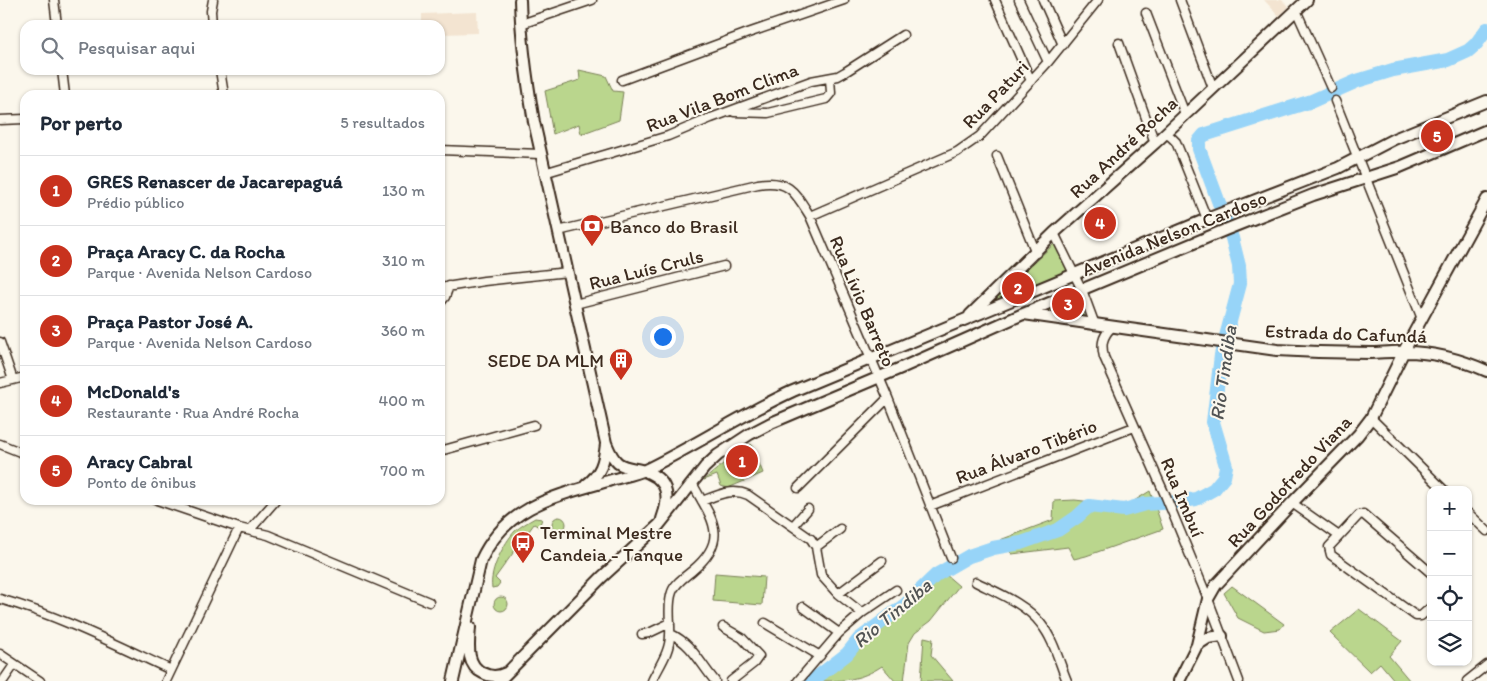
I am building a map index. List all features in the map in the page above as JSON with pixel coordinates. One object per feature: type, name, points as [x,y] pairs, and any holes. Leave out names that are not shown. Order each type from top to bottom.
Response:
[{"type":"main road","points":[[520,0],[527,86],[540,154],[576,304],[606,443],[618,463],[642,471],[659,480],[666,489],[667,503],[659,525]]},
{"type":"main road","name":"Rua André Rocha","points":[[964,321],[1054,234],[1155,143],[1307,0]]},
{"type":"main road","name":"Avenida Nelson Cardoso","points":[[471,604],[481,560],[498,532],[523,512],[548,499],[642,471],[759,407],[826,377],[1207,219],[1338,168],[1394,139],[1487,101]]},
{"type":"main road","name":"Avenida Nelson Cardoso","points":[[498,681],[602,577],[659,525],[705,467],[718,455],[750,434],[771,423],[1023,314],[1229,229],[1313,195],[1400,167],[1487,130]]},
{"type":"main road","name":"Rua Godofredo Viana","points":[[1179,681],[1196,645],[1208,600],[1216,585],[1358,435],[1371,418],[1404,352],[1487,199]]},
{"type":"main road","name":"Estrada do Cafundá","points":[[1023,314],[1213,342],[1311,353],[1404,352],[1450,357],[1466,361],[1487,371]]},
{"type":"main road","points":[[577,490],[587,484],[599,472],[604,462],[606,443]]},
{"type":"main road","points":[[471,604],[469,653],[471,661],[478,671],[488,675],[499,676],[506,672]]},
{"type":"main road","points":[[453,681],[471,604]]},
{"type":"main road","points":[[1196,645],[1208,638],[1222,636]]},
{"type":"street","points":[[54,0],[56,20]]},
{"type":"street","points":[[212,20],[213,0]]},
{"type":"street","points":[[521,24],[592,0]]},
{"type":"street","points":[[622,80],[748,33],[844,0]]},
{"type":"street","points":[[995,0],[1030,81]]},
{"type":"street","points":[[1019,0],[1048,62]]},
{"type":"street","points":[[1043,0],[1063,45]]},
{"type":"street","name":"Rua Paturi","points":[[810,216],[957,152],[980,136],[1063,45],[1098,0]]},
{"type":"street","points":[[1180,0],[1213,88]]},
{"type":"street","points":[[1296,10],[1330,88]]},
{"type":"street","points":[[1146,13],[1185,114]]},
{"type":"street","name":"Rua Vila Bom Clima","points":[[544,173],[654,141],[811,81],[830,78],[845,72],[903,35]]},
{"type":"street","points":[[1119,43],[1155,143]]},
{"type":"street","points":[[63,75],[64,90]]},
{"type":"street","points":[[221,75],[223,90]]},
{"type":"street","points":[[730,112],[768,113],[826,99],[832,93],[830,78]]},
{"type":"street","points":[[1335,101],[1422,319]]},
{"type":"street","points":[[0,120],[20,119]]},
{"type":"street","points":[[1165,133],[1176,142],[1207,219]]},
{"type":"street","points":[[445,150],[540,154]]},
{"type":"street","points":[[997,156],[1036,253]]},
{"type":"street","name":"Rua Lívio Barreto","points":[[558,231],[769,182],[782,184],[790,188],[797,194],[810,216],[870,360],[888,398],[951,558]]},
{"type":"street","points":[[1054,234],[1082,290],[1095,325]]},
{"type":"street","name":"Rua Luís Cruls","points":[[576,304],[724,266]]},
{"type":"street","points":[[445,287],[568,272]]},
{"type":"street","points":[[445,297],[449,286]]},
{"type":"street","name":"Rua Imbuí","points":[[1111,328],[1103,338],[1102,350],[1166,497],[1239,681]]},
{"type":"street","points":[[0,342],[14,380]]},
{"type":"street","points":[[0,383],[20,378]]},
{"type":"street","points":[[798,488],[888,398]]},
{"type":"street","points":[[1371,418],[1440,486]]},
{"type":"street","points":[[445,450],[534,425]]},
{"type":"street","name":"Rua Álvaro Tibério","points":[[930,506],[1134,427]]},
{"type":"street","points":[[0,444],[20,452]]},
{"type":"street","points":[[652,681],[668,649],[671,634],[672,592],[675,586],[703,562],[714,542],[716,534],[715,526],[692,483]]},
{"type":"street","points":[[702,501],[732,491],[741,492],[793,526],[811,539],[816,547],[821,575],[838,594],[862,613]]},
{"type":"street","points":[[1292,503],[1339,536]]},
{"type":"street","points":[[172,505],[289,543],[429,602]]},
{"type":"street","points":[[250,530],[272,505]]},
{"type":"street","points":[[793,526],[808,510]]},
{"type":"street","points":[[1427,570],[1363,514],[1359,515],[1329,547],[1331,555],[1416,616],[1421,616],[1427,611]]},
{"type":"street","points":[[1472,517],[1487,531]]},
{"type":"street","points":[[167,681],[239,528]]},
{"type":"street","points":[[816,547],[840,529]]},
{"type":"street","points":[[838,594],[882,561]]},
{"type":"street","points":[[976,582],[1028,610],[1041,624],[1051,641],[1067,681]]},
{"type":"street","points":[[798,681],[839,633],[862,613],[896,590]]},
{"type":"street","points":[[0,599],[52,615],[171,670]]},
{"type":"street","points":[[803,607],[839,633]]},
{"type":"street","points":[[642,634],[649,634],[670,623]]},
{"type":"street","points":[[765,623],[820,656]]},
{"type":"street","points":[[723,627],[742,638],[759,656],[754,663],[730,681]]},
{"type":"street","points":[[671,634],[692,648],[714,681]]},
{"type":"street","points":[[0,654],[40,681]]},
{"type":"street","points":[[3,681],[14,665]]},
{"type":"street","points":[[1468,681],[1487,666]]},
{"type":"shaded area","points":[[1264,0],[1282,0],[1289,7],[1279,16]]},
{"type":"shaded area","points":[[477,12],[478,33],[445,34],[445,20],[422,20],[422,14]]},
{"type":"green space","points":[[579,70],[606,76],[613,91],[623,92],[619,120],[581,134],[579,124],[553,134],[545,91],[580,80]]},
{"type":"green space","points":[[1055,243],[1070,272],[989,304]]},
{"type":"green space","points":[[1077,296],[1087,322],[1033,313]]},
{"type":"green space","points":[[751,444],[763,473],[728,488],[721,486],[717,475],[704,480],[737,452]]},
{"type":"green space","points":[[1150,491],[1163,529],[1086,556],[1074,559],[1068,547],[1012,554],[1000,540],[1053,520],[1054,501],[1075,500],[1129,504]]},
{"type":"green space","points":[[556,517],[562,517],[566,524],[562,531],[556,531],[552,527],[552,521]]},
{"type":"green space","points":[[535,518],[542,519],[539,527],[534,524],[495,578],[500,583],[497,587],[492,588],[495,566],[506,543],[515,531]]},
{"type":"green space","points":[[715,573],[764,577],[762,605],[713,601]]},
{"type":"green space","points":[[945,574],[959,586],[931,621],[915,633],[909,643],[904,681],[895,681],[882,666],[852,679],[819,681],[882,624],[909,606],[935,580]]},
{"type":"green space","points":[[1232,586],[1284,624],[1280,629],[1264,631],[1238,618],[1224,593]]},
{"type":"green space","points":[[498,597],[504,597],[508,604],[504,611],[498,611],[494,607],[494,601]]},
{"type":"green space","points":[[1359,609],[1402,641],[1389,656],[1410,681],[1395,681],[1380,663],[1370,672],[1330,633]]},
{"type":"green space","points":[[924,637],[933,639],[931,655],[953,681],[921,681]]},
{"type":"waterway","name":"Rio Tindiba","points":[[812,681],[847,654],[859,639],[906,604],[936,575],[969,556],[993,548],[1021,543],[1058,530],[1089,506],[1124,510],[1145,504],[1196,499],[1214,489],[1224,477],[1226,466],[1213,422],[1221,355],[1240,284],[1239,266],[1232,238],[1199,149],[1199,141],[1204,135],[1312,101],[1357,81],[1393,70],[1448,60],[1468,51],[1487,29]]},
{"type":"place","name":"Aracy Cabral","points":[[1437,136]]},
{"type":"place","name":"McDonald's","points":[[1100,223]]},
{"type":"place","name":"Banco do Brasil","points":[[592,247]]},
{"type":"place","name":"Praça Aracy C. da Rocha","points":[[1018,288]]},
{"type":"place","name":"Praça Pastor José A.","points":[[1068,304]]},
{"type":"place","name":"SEDE DA MLM","points":[[621,381]]},
{"type":"place","name":"GRES Renascer de Jacarepaguá","points":[[742,461]]},
{"type":"place","name":"Terminal Mestre Candeia - Tanque","points":[[523,564]]}]
